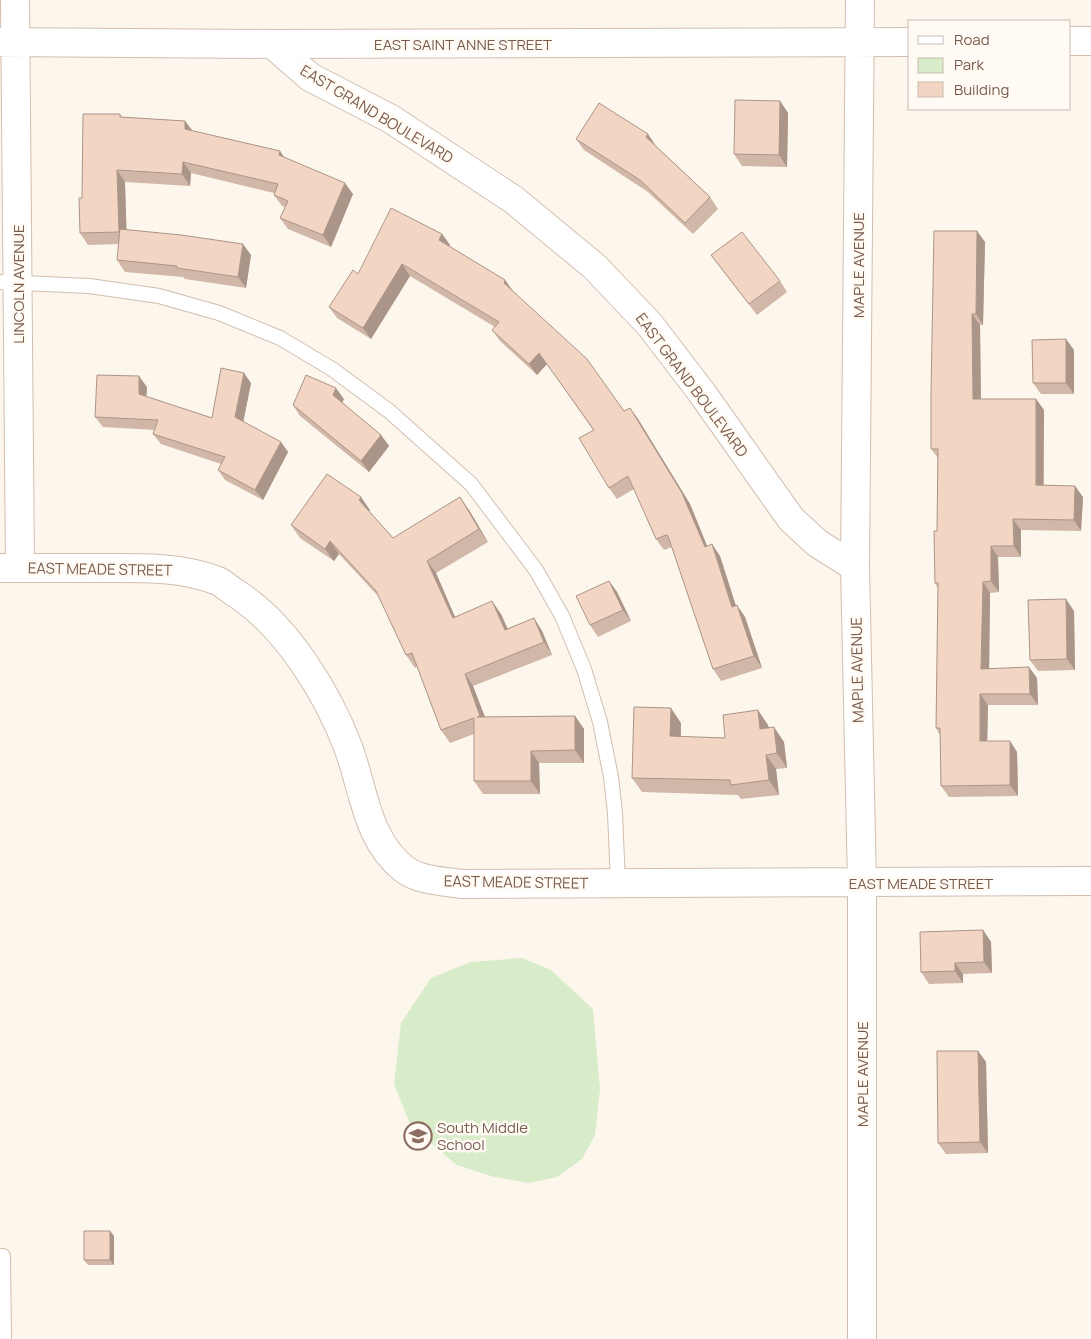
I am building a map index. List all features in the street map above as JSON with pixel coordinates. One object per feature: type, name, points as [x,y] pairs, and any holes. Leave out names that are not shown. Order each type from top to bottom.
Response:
[{"type":"street","name":"LINCOLN AVENUE","points":[[10,568],[8,42],[15,0]]},
{"type":"street","name":"MAPLE AVENUE","points":[[860,0],[855,567],[862,883],[862,1339]]},
{"type":"street","points":[[1071,41],[1091,41]]},
{"type":"street","name":"EAST SAINT ANNE STREET","points":[[8,42],[272,44],[908,42]]},
{"type":"street","name":"EAST GRAND BOULEVARD","points":[[272,44],[310,77],[391,119],[514,200],[595,268],[650,326],[702,393],[791,519],[817,543],[855,567]]},
{"type":"street","name":"EAST MEADE STREET","points":[[10,568],[148,568],[187,572],[219,582],[247,600],[279,631],[313,677],[333,713],[348,748],[378,839],[405,870],[428,880],[462,884],[1091,881]]},
{"type":"lane","points":[[9,282],[89,286],[160,296],[218,313],[280,338],[332,369],[389,411],[471,484],[536,570],[562,616],[584,669],[600,722],[610,777],[618,884]]},
{"type":"lane","points":[[0,1256],[3,1256],[4,1339]]},
{"type":"green space","points":[[522,958],[551,970],[593,1009],[600,1089],[595,1135],[582,1159],[557,1177],[529,1183],[494,1177],[457,1165],[410,1124],[394,1084],[401,1023],[431,978],[471,962]]},
{"type":"building","points":[[735,100],[780,101],[779,155],[734,154]]},
{"type":"building","points":[[599,103],[648,134],[646,137],[710,197],[685,223],[640,180],[576,139]]},
{"type":"building","points":[[83,114],[120,114],[120,117],[185,121],[185,129],[280,151],[279,155],[345,183],[323,235],[280,218],[288,201],[274,195],[278,184],[183,162],[182,174],[117,170],[119,232],[80,233],[79,198],[82,198]]},
{"type":"building","points":[[391,208],[442,234],[439,240],[505,280],[504,283],[587,359],[624,411],[630,408],[682,493],[705,547],[712,544],[732,607],[737,605],[754,656],[713,669],[668,536],[656,539],[628,476],[609,488],[579,438],[594,430],[539,353],[529,364],[492,330],[499,322],[402,264],[363,328],[329,307],[353,270],[358,274]]},
{"type":"building","points":[[120,229],[243,244],[238,277],[177,268],[177,266],[117,260]]},
{"type":"building","points":[[934,231],[977,231],[976,314],[972,314],[973,399],[1036,399],[1036,485],[1075,486],[1074,520],[1013,519],[1014,546],[991,546],[991,581],[983,582],[981,669],[1029,667],[1030,694],[980,694],[980,741],[1010,741],[1010,785],[941,786],[940,728],[936,728],[938,583],[935,583],[934,531],[937,531],[938,449],[931,449]]},
{"type":"building","points":[[742,232],[780,281],[749,304],[711,255]]},
{"type":"building","points":[[1066,339],[1066,383],[1033,383],[1032,340]]},
{"type":"building","points":[[221,368],[244,373],[235,417],[281,442],[255,490],[218,470],[225,457],[153,434],[158,420],[95,417],[97,375],[139,376],[139,394],[212,418]]},
{"type":"building","points":[[306,375],[336,388],[333,395],[381,435],[361,461],[293,405]]},
{"type":"building","points":[[327,474],[361,497],[359,500],[393,538],[460,497],[479,529],[427,561],[453,618],[492,601],[505,630],[534,618],[544,642],[465,674],[480,716],[477,717],[575,716],[575,750],[531,751],[531,781],[474,781],[474,718],[441,730],[412,653],[406,655],[376,591],[330,541],[325,549],[291,525]]},
{"type":"building","points":[[609,581],[623,610],[590,625],[576,596]]},
{"type":"building","points":[[1066,599],[1067,659],[1030,660],[1028,600]]},
{"type":"building","points":[[634,707],[671,708],[670,736],[725,738],[723,715],[758,710],[760,729],[774,727],[777,753],[766,755],[769,780],[731,785],[730,780],[632,778]]},
{"type":"building","points":[[983,930],[984,962],[955,963],[955,971],[921,972],[920,932]]},
{"type":"building","points":[[937,1051],[978,1051],[980,1142],[938,1143]]},
{"type":"building","points":[[84,1231],[110,1231],[110,1260],[84,1260]]},
{"type":"place","name":"South Middle School","points":[[418,1136]]}]
